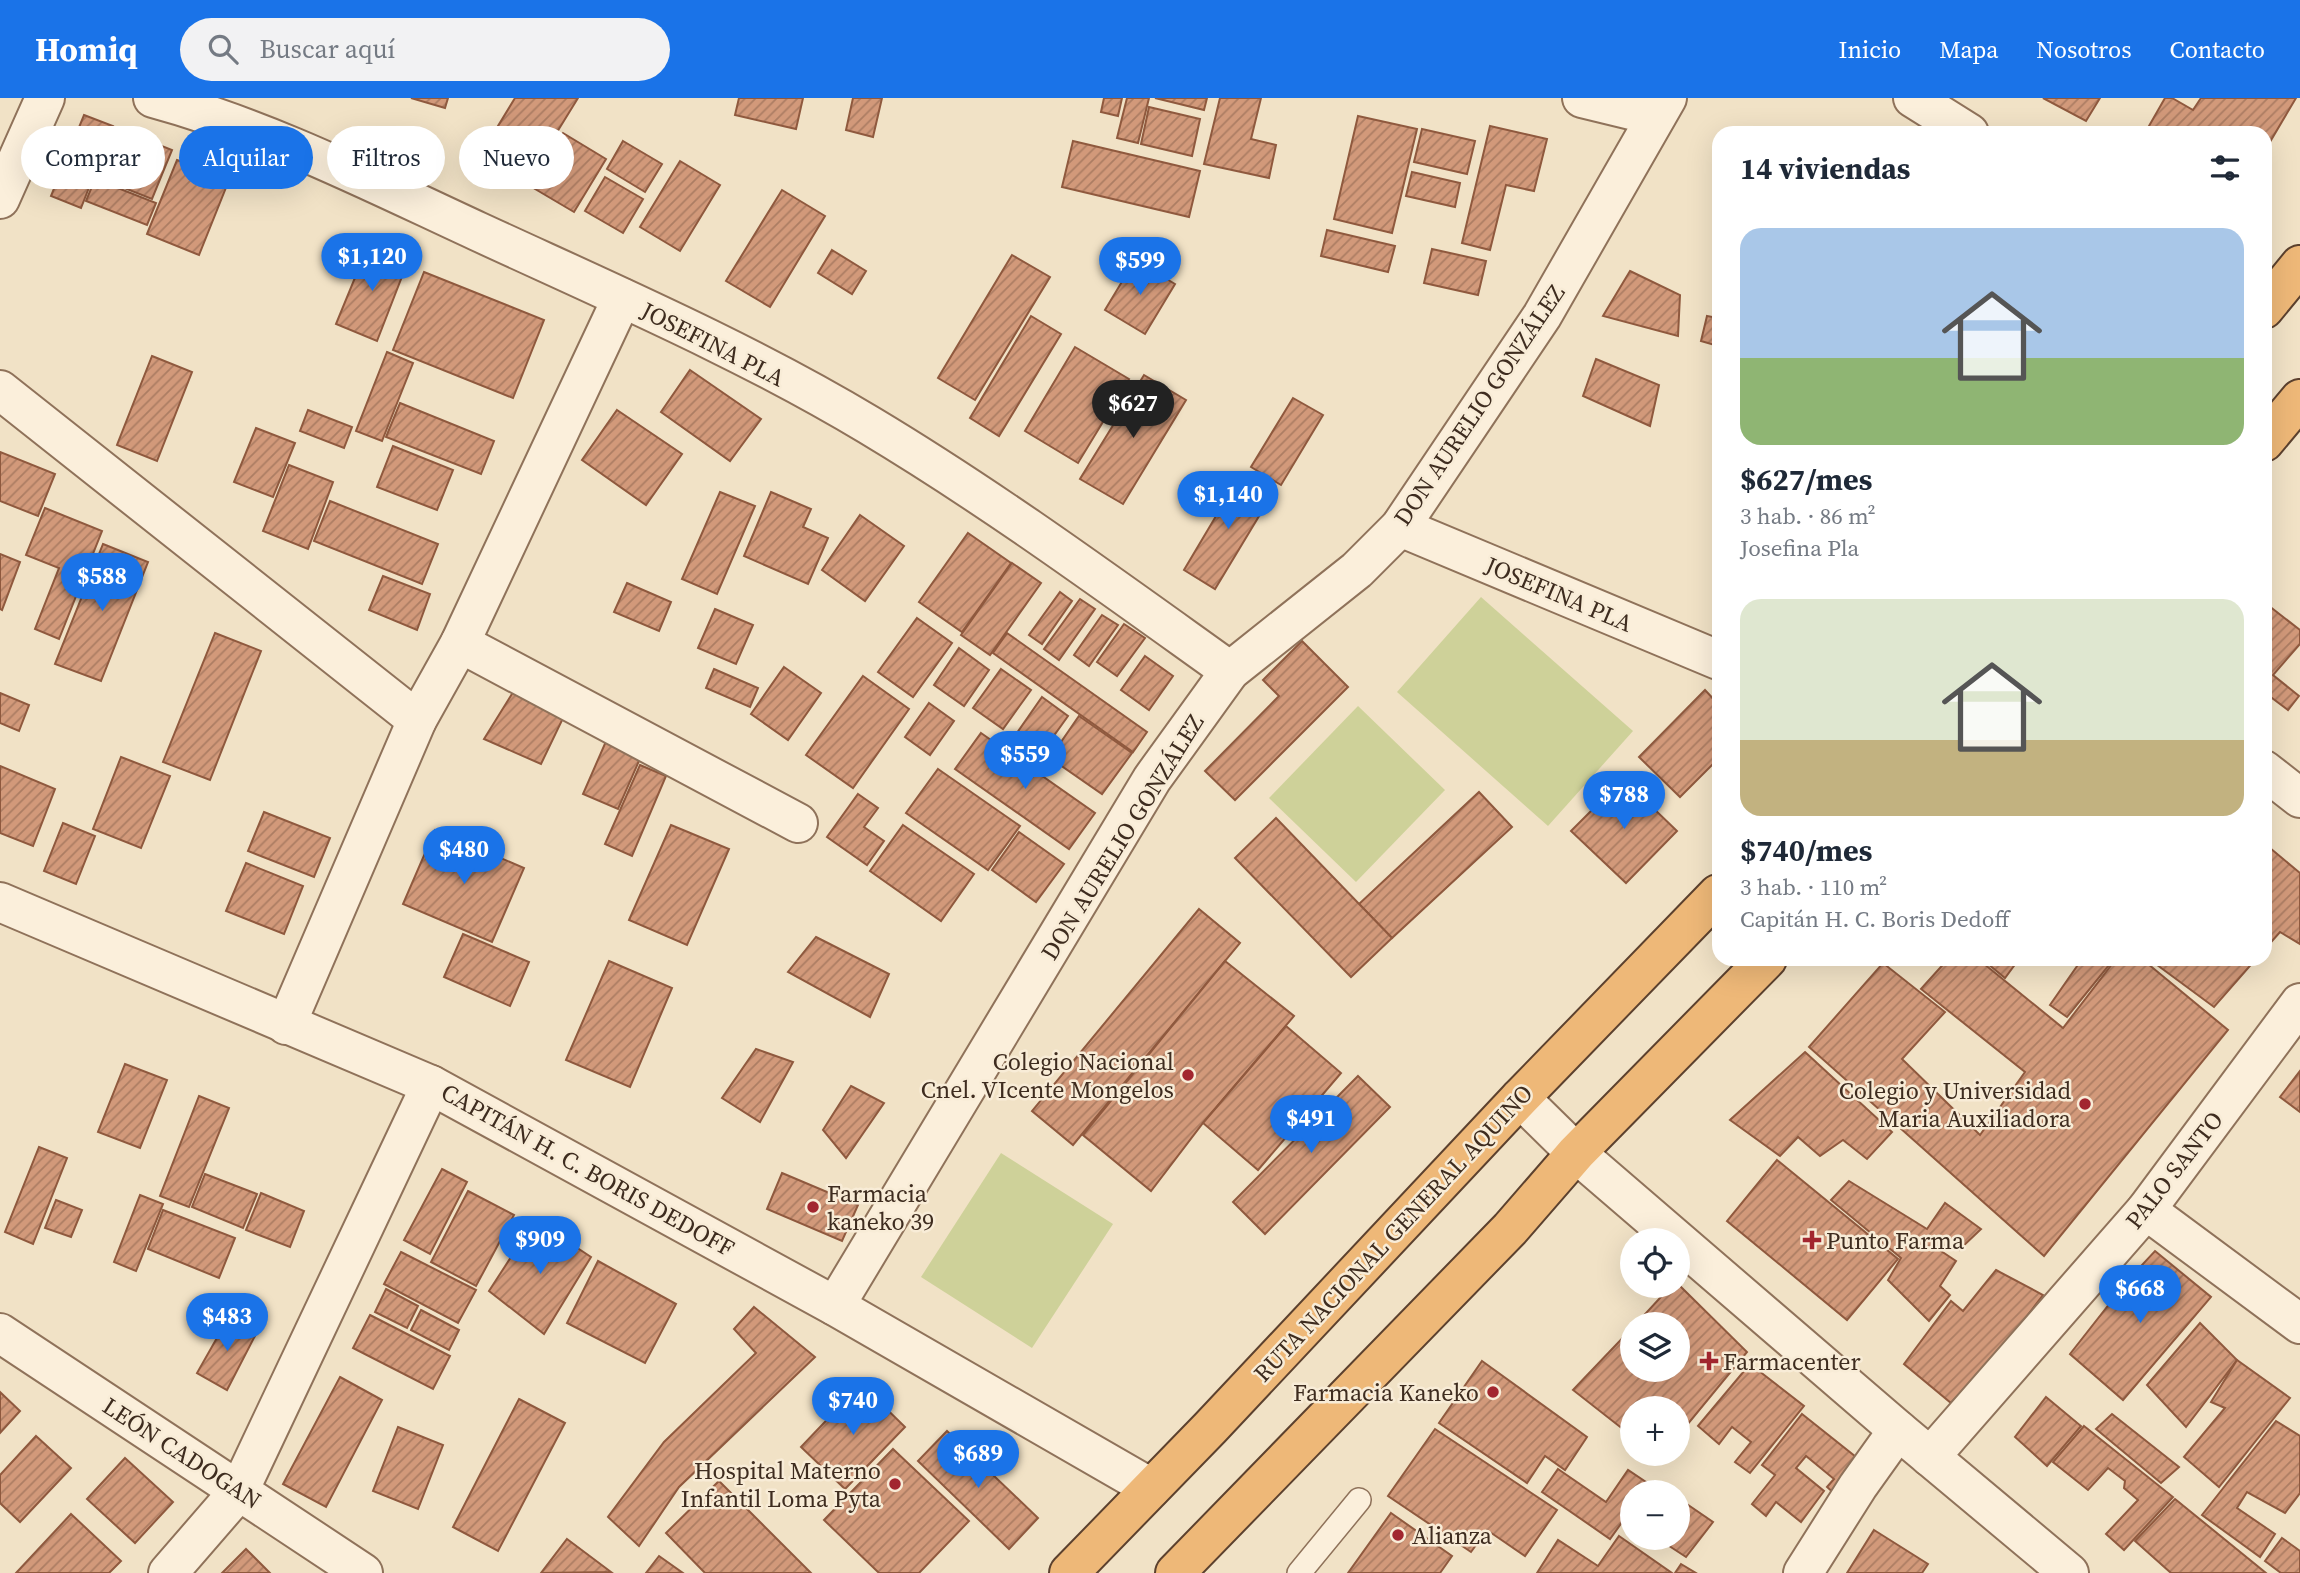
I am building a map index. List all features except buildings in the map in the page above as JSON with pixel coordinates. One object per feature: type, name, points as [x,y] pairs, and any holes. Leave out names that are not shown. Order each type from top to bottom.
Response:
[{"type":"highway","points":[[2272,299],[2300,265]]},
{"type":"highway","points":[[2272,432],[2300,399]]},
{"type":"highway","name":"RUTA NACIONAL GENERAL AQUINO","points":[[1069,1573],[1520,1098],[1712,900]]},
{"type":"highway","points":[[1175,1573],[1510,1229],[1576,1153],[1760,966]]},
{"type":"street","points":[[0,199],[45,98]]},
{"type":"street","name":"JOSEFINA PLA","points":[[153,98],[203,111],[291,145],[746,359],[868,424],[1018,520],[1230,671]]},
{"type":"street","points":[[1582,98],[1662,107]]},
{"type":"street","points":[[1913,98],[1958,126]]},
{"type":"street","name":"DON AURELIO GONZÁLEZ","points":[[835,1306],[1152,779],[1230,671],[1357,570],[1400,527],[1542,316],[1662,107]]},
{"type":"street","points":[[286,1024],[417,720],[460,643],[622,299]]},
{"type":"street","points":[[0,390],[417,720]]},
{"type":"street","name":"JOSEFINA PLA","points":[[1400,527],[1712,657]]},
{"type":"street","points":[[460,643],[798,823]]},
{"type":"street","points":[[2272,776],[2300,798]]},
{"type":"street","name":"CAPITÁN H. C. BORIS DEDOFF","points":[[0,902],[431,1084],[835,1306],[1152,1488]]},
{"type":"street","name":"PALO SANTO","points":[[1930,1457],[2146,1210],[2300,1003]]},
{"type":"street","points":[[169,1573],[239,1491],[431,1084]]},
{"type":"street","points":[[1520,1098],[1576,1153],[2069,1573]]},
{"type":"street","points":[[2146,1210],[2300,1324]]},
{"type":"street","name":"LEÓN CADOGAN","points":[[0,1333],[363,1573]]},
{"type":"street","points":[[1803,1573],[1858,1486],[1898,1430]]},
{"type":"lane","points":[[1299,1573],[1359,1500]]},
{"type":"green space","points":[[1481,597],[1633,731],[1548,826],[1397,692]]},
{"type":"green space","points":[[1358,706],[1445,790],[1356,882],[1269,798]]},
{"type":"green space","points":[[1001,1153],[1113,1224],[1032,1348],[921,1277]]},
{"type":"place","name":"Colegio Nacional Cnel. VIcente Mongelos","points":[[1188,1075]]},
{"type":"place","name":"Colegio y Universidad Maria Auxiliadora","points":[[2085,1104]]},
{"type":"place","name":"Farmacia kaneko 39","points":[[813,1207]]},
{"type":"place","name":"Punto Farma","points":[[1812,1240]]},
{"type":"place","name":"Farmacenter","points":[[1709,1361]]},
{"type":"place","name":"Farmacia Kaneko","points":[[1493,1392]]},
{"type":"place","name":"Hospital Materno Infantil Loma Pyta","points":[[895,1484]]},
{"type":"place","name":"Alianza","points":[[1398,1535]]}]
